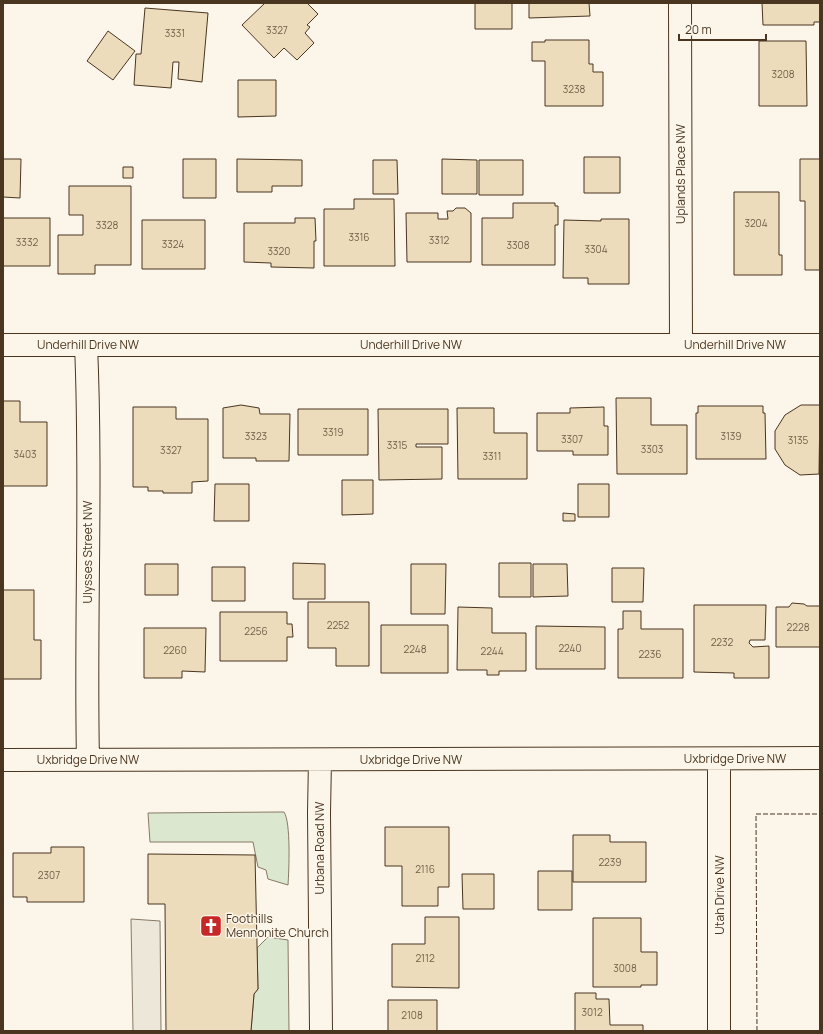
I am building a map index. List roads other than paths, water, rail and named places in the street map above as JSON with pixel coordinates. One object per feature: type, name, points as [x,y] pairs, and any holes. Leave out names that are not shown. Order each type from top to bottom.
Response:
[{"type":"street","name":"Uplands Place NW","points":[[680,3],[681,346]]},
{"type":"street","name":"Underhill Drive NW","points":[[3,345],[820,346]]},
{"type":"street","name":"Ulysses Street NW","points":[[86,345],[88,389],[88,760]]},
{"type":"street","name":"Uxbridge Drive NW","points":[[3,760],[820,758]]},
{"type":"street","name":"Utah Drive NW","points":[[719,759],[719,1031]]},
{"type":"street","name":"Urbana Road NW","points":[[320,760],[321,1031]]},
{"type":"place","name":"Foothills Mennonite Church","points":[[211,926]]}]
